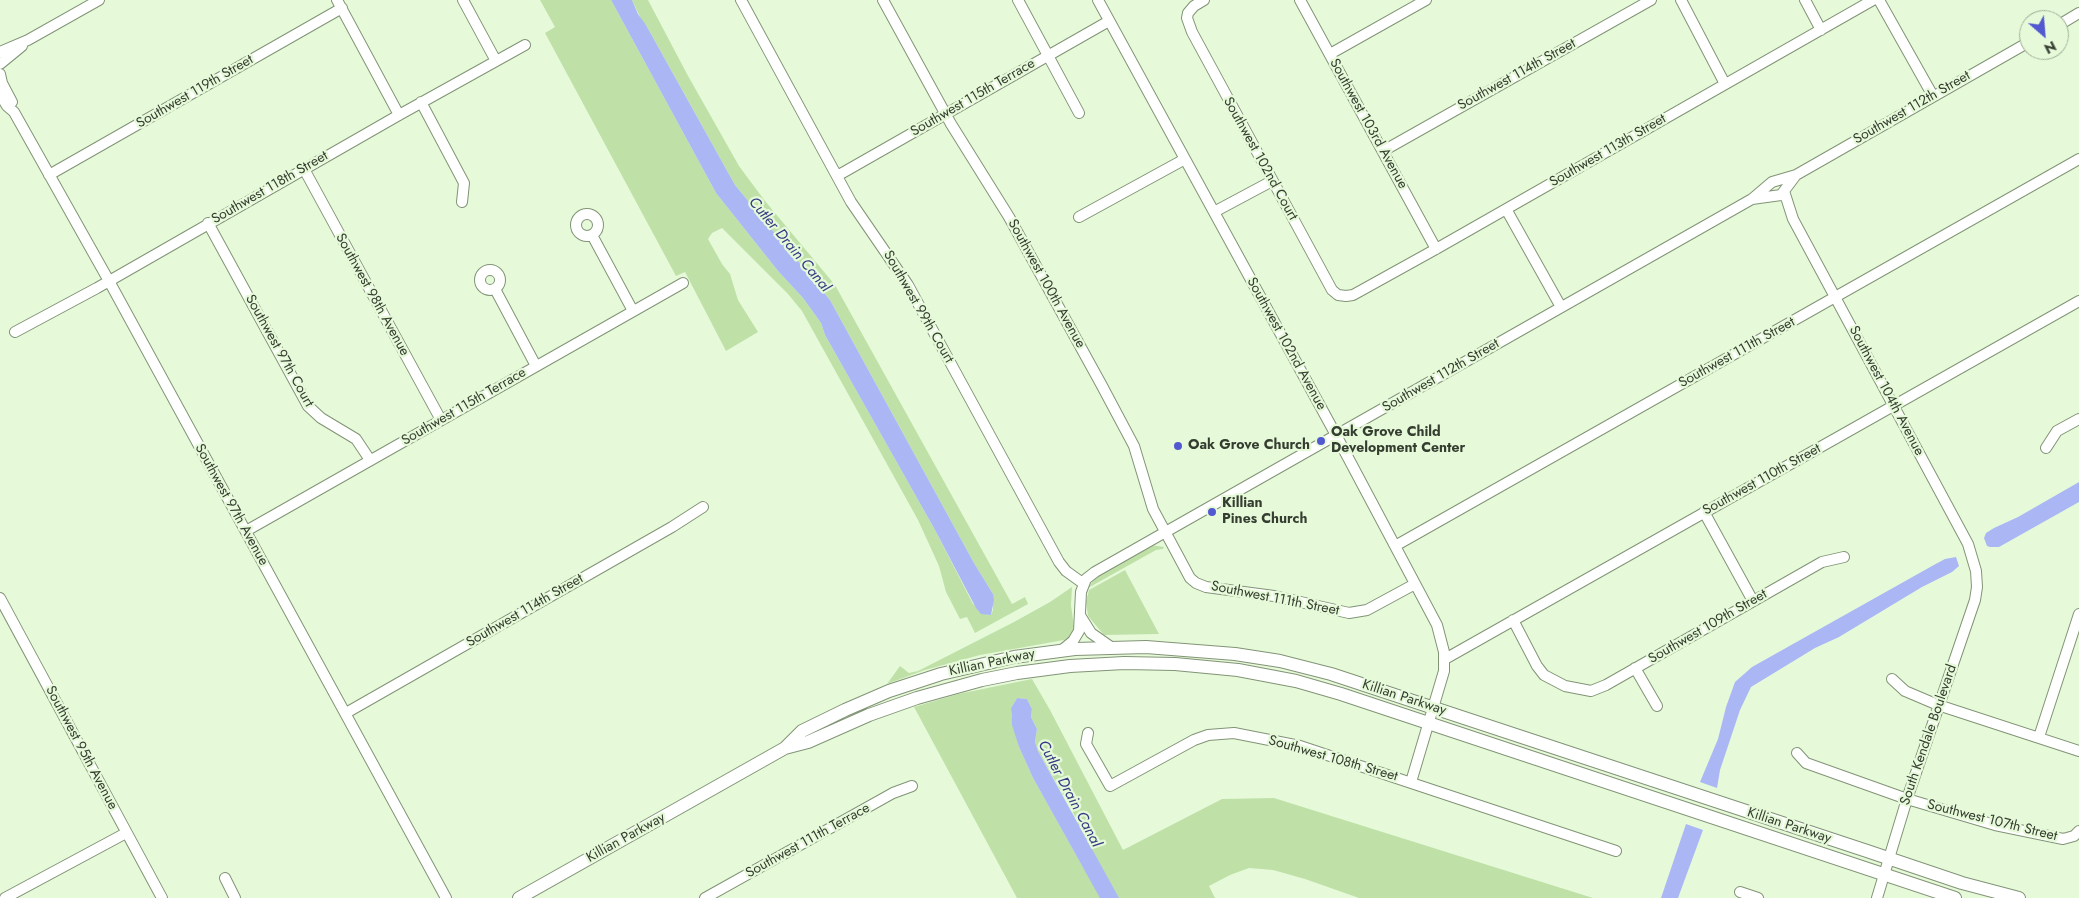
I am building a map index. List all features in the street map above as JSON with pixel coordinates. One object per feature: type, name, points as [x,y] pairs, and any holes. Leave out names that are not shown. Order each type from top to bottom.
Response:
[{"type":"main road","name":"Killian Parkway","points":[[519,898],[785,748],[802,732],[826,719],[907,685],[978,664],[1062,650],[1110,647],[1170,647],[1258,657],[1330,674],[1969,885],[2019,898]]},
{"type":"main road","name":"Killian Parkway","points":[[785,748],[808,742],[884,709],[949,688],[1023,672],[1105,664],[1174,664],[1265,674],[1318,687],[1430,723],[1954,898]]},
{"type":"street","points":[[0,52],[28,40],[99,0]]},
{"type":"street","points":[[463,0],[496,61]]},
{"type":"street","name":"Southwest 99th Court","points":[[741,0],[851,202],[908,285],[1062,567],[1084,584]]},
{"type":"street","name":"Southwest 100th Avenue","points":[[883,0],[946,115],[1009,217],[1131,441],[1138,458],[1148,495],[1165,532],[1190,578]]},
{"type":"street","points":[[1018,0],[1078,113]]},
{"type":"street","name":"Southwest 102nd Avenue","points":[[1098,0],[1336,435],[1437,625],[1445,658],[1444,671],[1411,782]]},
{"type":"street","name":"Southwest 102nd Court","points":[[1204,0],[1191,9],[1187,18],[1194,38],[1332,290],[1341,296]]},
{"type":"street","name":"Southwest 103rd Avenue","points":[[1300,0],[1436,249]]},
{"type":"street","points":[[1330,54],[1426,0]]},
{"type":"street","name":"Southwest 114th Street","points":[[1383,151],[1651,0]]},
{"type":"street","points":[[1681,0],[1725,84]]},
{"type":"street","points":[[1805,0],[1821,30]]},
{"type":"street","name":"Southwest 113th Street","points":[[1341,296],[1353,295],[1436,249],[1873,0]]},
{"type":"street","points":[[1879,0],[1933,96]]},
{"type":"street","points":[[340,4],[399,114]]},
{"type":"street","name":"Southwest 119th Street","points":[[49,175],[340,4]]},
{"type":"street","name":"Southwest 115th Terrace","points":[[837,176],[1110,21]]},
{"type":"street","points":[[0,64],[28,40]]},
{"type":"street","name":"Southwest 118th Street","points":[[15,332],[109,281],[399,114],[525,45]]},
{"type":"street","name":"Southwest 112th Street","points":[[1084,584],[1095,572],[1752,199],[1779,186],[2019,48]]},
{"type":"street","name":"Southwest 97th Avenue","points":[[0,74],[2,84],[13,104],[14,112]]},
{"type":"street","name":"Southwest 97th Avenue","points":[[0,94],[7,106],[14,112],[109,281],[446,898]]},
{"type":"street","points":[[421,102],[464,183],[462,202]]},
{"type":"street","points":[[1079,217],[1185,159]]},
{"type":"street","name":"Southwest 111th Street","points":[[1395,546],[2079,159]]},
{"type":"street","name":"Southwest 98th Avenue","points":[[304,169],[441,420]]},
{"type":"street","points":[[1214,212],[1272,180]]},
{"type":"street","name":"Southwest 112th Street","points":[[1752,199],[1779,196],[1779,186]]},
{"type":"street","name":"Southwest 104th Avenue","points":[[1779,186],[1790,206],[1790,212],[1968,544],[1976,571]]},
{"type":"street","name":"Southwest 104th Avenue","points":[[1774,196],[1784,209],[1790,212]]},
{"type":"street","points":[[1506,209],[1561,307]]},
{"type":"street","name":"Southwest 97th Court","points":[[208,224],[308,406],[321,418],[356,439],[370,460]]},
{"type":"street","points":[[592,235],[633,311]]},
{"type":"street","name":"Southwest 115th Terrace","points":[[246,531],[683,283]]},
{"type":"street","points":[[495,289],[536,366]]},
{"type":"street","name":"Southwest 110th Street","points":[[1445,658],[2079,301]]},
{"type":"street","points":[[2046,448],[2057,431],[2079,419]]},
{"type":"street","name":"Southwest 114th Street","points":[[346,712],[672,527],[703,507]]},
{"type":"street","points":[[1704,512],[1753,601]]},
{"type":"street","name":"Southwest 109th Street","points":[[1513,620],[1542,673],[1554,681],[1572,688],[1585,691],[1596,690],[1825,561],[1844,557]]},
{"type":"street","name":"South Kendale Boulevard","points":[[1877,898],[1907,799],[1975,600],[1977,587],[1976,571]]},
{"type":"street","name":"Southwest 111th Street","points":[[1190,578],[1200,585],[1274,596],[1349,613],[1367,610],[1415,584]]},
{"type":"street","points":[[1084,584],[1079,604],[1081,617],[1091,634],[1110,647]]},
{"type":"street","name":"Southwest 95th Avenue","points":[[0,598],[162,898]]},
{"type":"street","points":[[2039,736],[2074,643],[2079,614]]},
{"type":"street","points":[[0,620],[10,615]]},
{"type":"street","points":[[1062,650],[1076,636],[1081,617]]},
{"type":"street","points":[[1635,668],[1657,706]]},
{"type":"street","points":[[1892,679],[1904,691],[1938,705],[2039,736],[2079,751]]},
{"type":"street","name":"Southwest 108th Street","points":[[1088,732],[1086,744],[1110,786],[1194,740],[1208,735],[1234,733],[1300,746],[1616,852]]},
{"type":"street","name":"Southwest 107th Street","points":[[1797,753],[1806,763],[1907,799],[1995,825],[2068,839],[2078,832]]},
{"type":"street","name":"Southwest 111th Terrace","points":[[705,898],[893,794],[912,786]]},
{"type":"street","points":[[6,898],[126,832]]},
{"type":"street","points":[[225,878],[236,898]]},
{"type":"street","points":[[1740,892],[1758,898]]},
{"type":"green space","points":[[540,0],[611,0],[716,193],[778,271],[803,298],[821,323],[825,335],[935,530],[973,604],[986,614],[991,615],[993,610],[993,594],[974,563],[830,300],[735,185],[646,25],[643,23],[632,0],[648,0],[739,166],[765,201],[835,285],[1012,604],[1025,597],[1028,604],[975,633],[967,617],[960,619],[946,592],[939,566],[918,520],[802,311],[788,294],[722,228],[712,233],[708,239],[730,274],[738,300],[758,332],[726,351],[685,272],[676,276],[545,33],[555,27]]},
{"type":"green space","points":[[1151,545],[1164,547],[1088,588],[1104,572]]},
{"type":"green space","points":[[1125,570],[1159,634],[1104,635],[1088,616],[1086,602],[1089,590]]},
{"type":"green space","points":[[1072,587],[1071,605],[1074,627],[1071,636],[1064,640],[980,655],[925,670],[887,684],[900,666],[909,673],[918,671],[1014,622]]},
{"type":"green space","points":[[1032,679],[1123,850],[1222,799],[1274,798],[1593,898],[1359,898],[1273,870],[1249,868],[1209,886],[1215,898],[1017,898],[914,707],[958,694]],"holes":[[[1017,698],[1027,699],[1032,709],[1031,717],[1037,729],[1035,742],[1038,751],[1076,818],[1084,869],[1033,778],[1019,747],[1011,708]]]},
{"type":"water","points":[[611,0],[632,0],[638,14],[646,25],[735,185],[830,300],[974,563],[993,594],[994,600],[991,615],[981,614],[976,608],[935,530],[825,335],[821,323],[803,298],[778,271],[716,193]]},
{"type":"water","points":[[2079,482],[2079,502],[1999,547],[1987,546],[1984,538],[1986,533]]},
{"type":"water","points":[[1956,557],[1959,566],[1952,572],[1922,587],[1839,637],[1815,648],[1751,687],[1740,710],[1720,770],[1717,788],[1700,782],[1718,739],[1735,682],[1752,667],[1932,566],[1945,559]]},
{"type":"water","points":[[1017,698],[1027,699],[1032,709],[1031,717],[1037,729],[1035,742],[1038,751],[1119,898],[1100,898],[1033,778],[1019,747],[1012,725],[1011,708]]},
{"type":"water","points":[[1686,824],[1703,830],[1678,898],[1661,898]]},
{"type":"place","name":"Oak Grove Child Development Center","points":[[1321,441]]},
{"type":"place","name":"Oak Grove Church","points":[[1178,446]]},
{"type":"place","name":"Killian Pines Church","points":[[1212,512]]},
{"type":"water label","name":"Cutler Drain Canal","points":[[789,245]]},
{"type":"water label","name":"Cutler Drain Canal","points":[[1069,794]]}]
